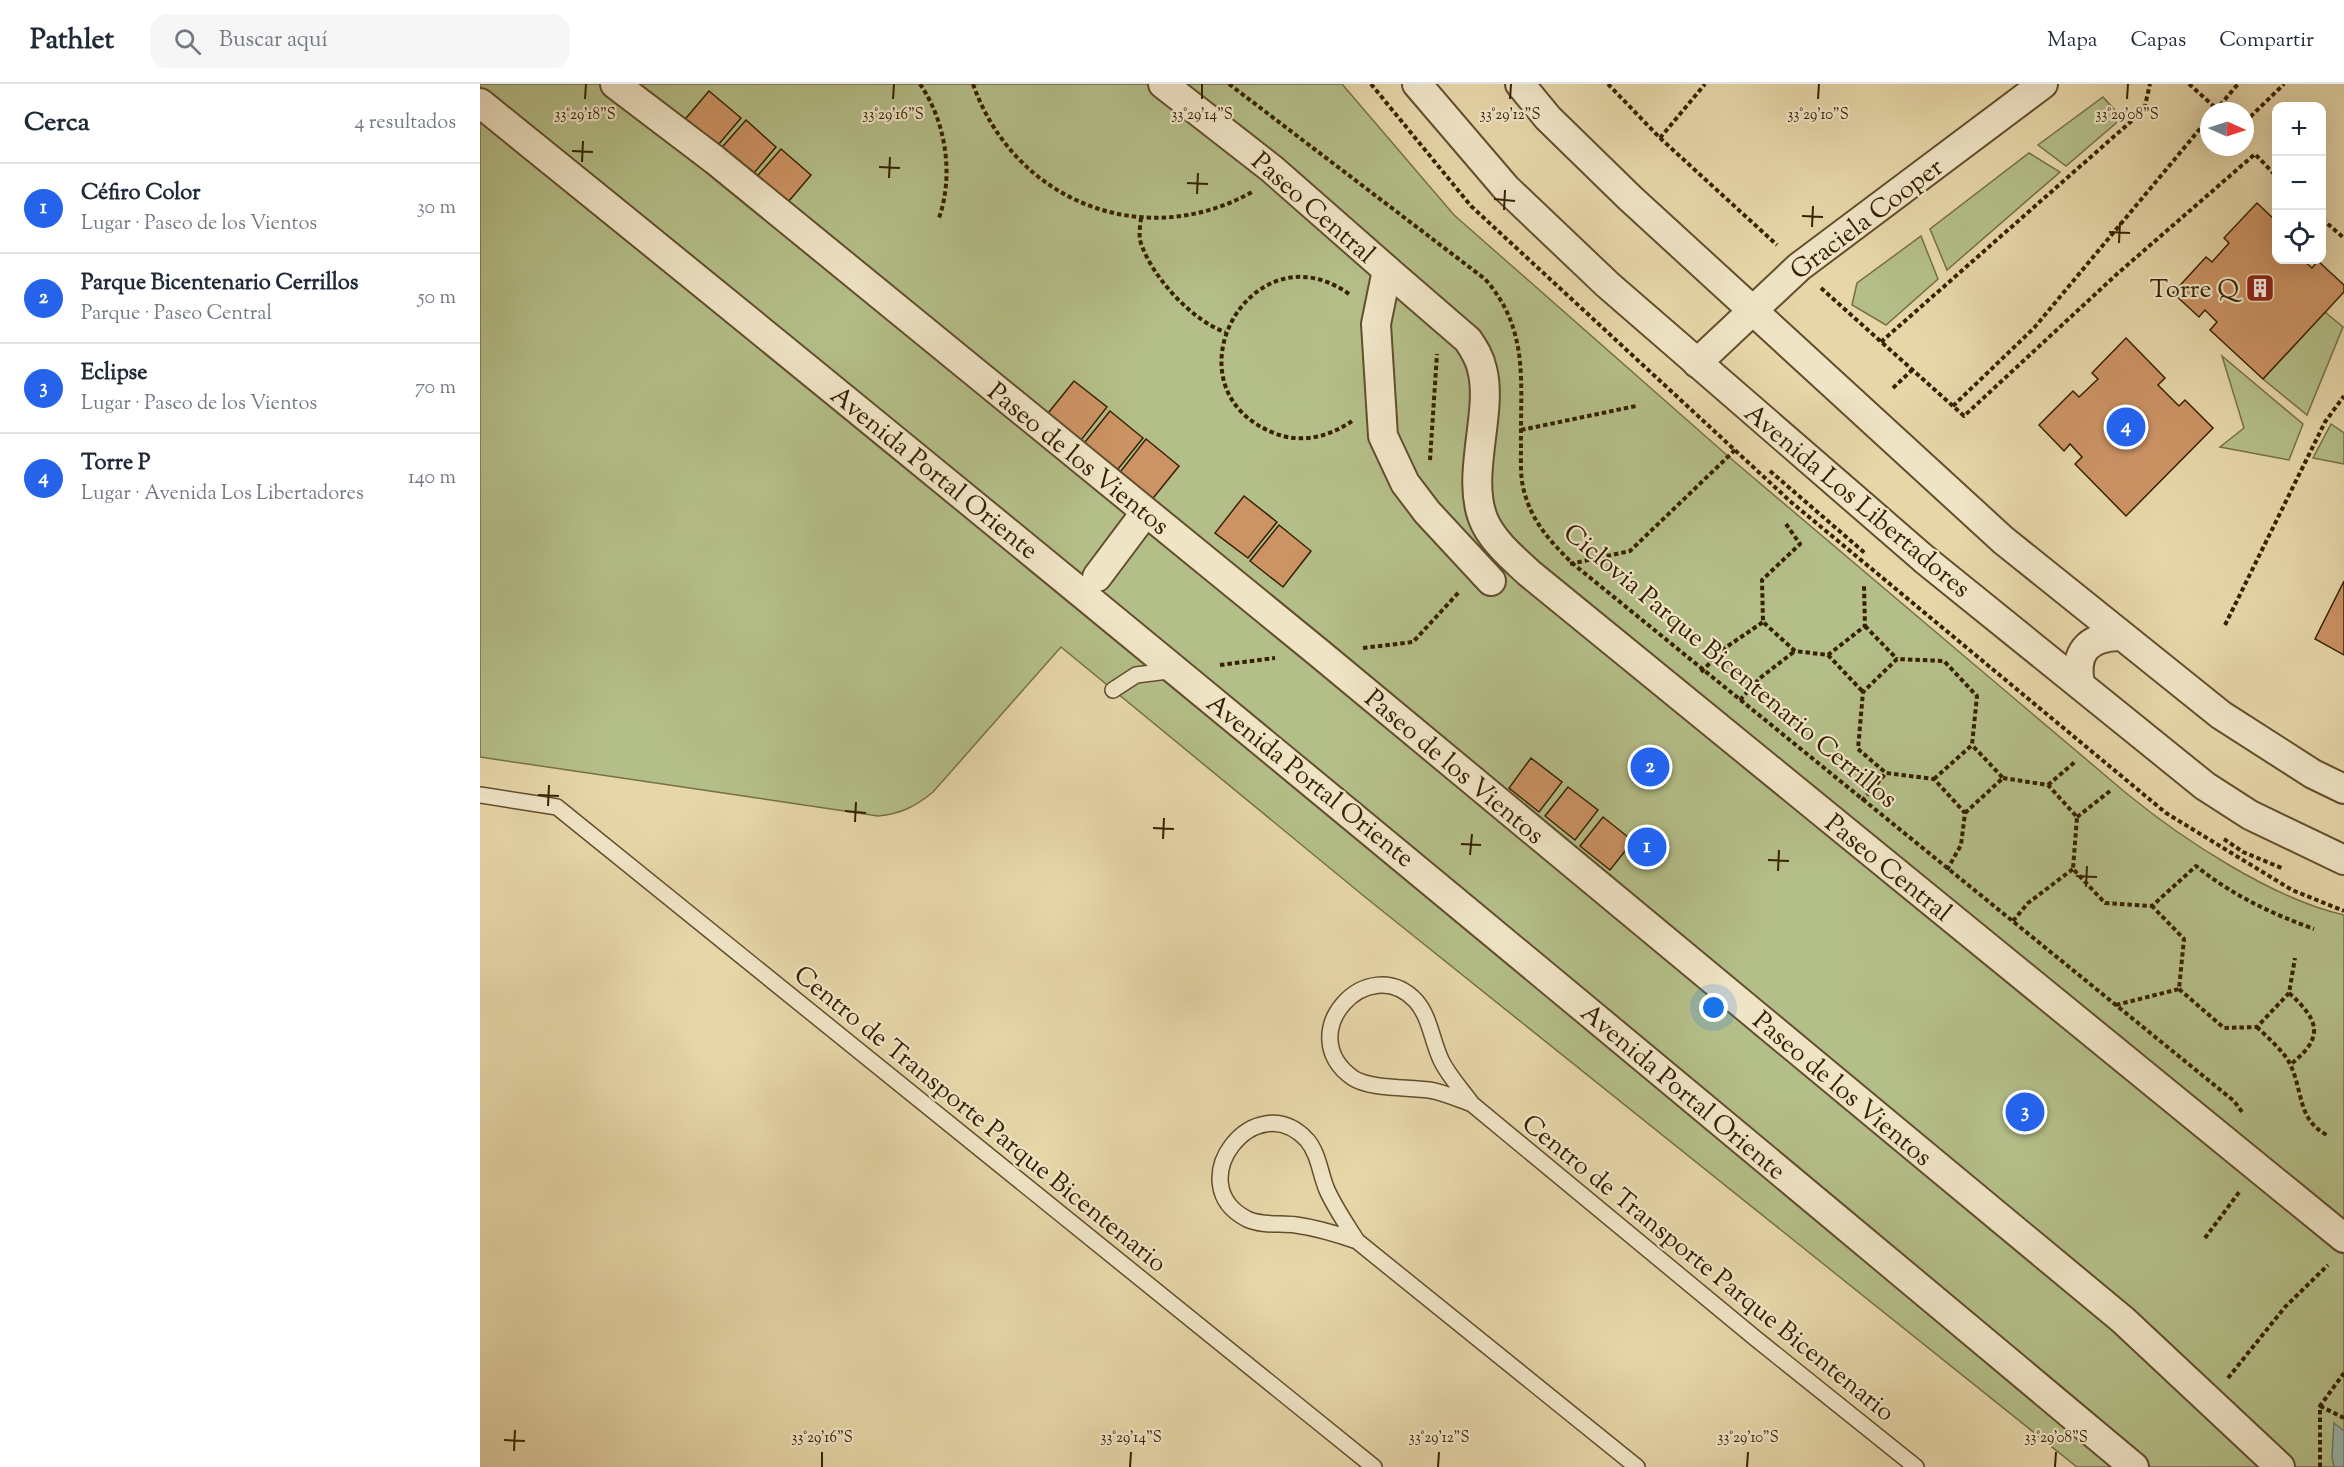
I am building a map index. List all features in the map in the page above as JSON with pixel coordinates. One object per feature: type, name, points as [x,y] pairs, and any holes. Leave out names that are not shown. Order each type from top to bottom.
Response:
[{"type":"street","name":"Paseo de los Vientos","points":[[615,84],[715,160],[1319,653],[2105,1305],[2211,1400],[2280,1467]]},
{"type":"street","name":"Paseo Central","points":[[1163,84],[1272,169],[1468,340],[1482,369],[1478,490],[1484,522],[1495,540],[1529,573],[2250,1160]]},
{"type":"street","name":"Avenida Los Libertadores","points":[[1417,84],[1506,188],[1608,285],[1924,560],[2205,786],[2250,815],[2344,860]]},
{"type":"street","points":[[1520,84],[1548,118],[1750,310],[2003,540],[2119,636],[2221,715],[2313,774],[2344,789]]},
{"type":"street","name":"Graciela Cooper","points":[[1697,363],[1750,310],[1799,267],[2043,84]]},
{"type":"street","name":"Avenida Portal Oriente","points":[[480,103],[925,462],[2133,1467]]},
{"type":"street","name":"Paseo Central","points":[[1387,270],[1376,324],[1378,391],[1386,444],[1405,483],[1427,512],[1491,580]]},
{"type":"street","points":[[1097,577],[1145,513]]},
{"type":"street","points":[[2080,684],[2077,668],[2082,653],[2103,636],[2119,636]]},
{"type":"street","points":[[2250,1160],[2340,1248]]},
{"type":"lane","points":[[1113,690],[1136,675],[1176,670]]},
{"type":"lane","name":"Centro de Transporte Parque Bicentenario","points":[[480,795],[557,807],[1374,1467]]},
{"type":"lane","points":[[1373,986],[1388,987],[1403,992],[1415,1001],[1424,1014],[1442,1063],[1472,1104],[1432,1090],[1371,1085],[1356,1080],[1335,1058],[1330,1043],[1335,1012],[1345,1000],[1358,991],[1373,986]]},
{"type":"lane","name":"Centro de Transporte Parque Bicentenario","points":[[1472,1104],[1755,1338],[1916,1467]]},
{"type":"lane","points":[[1357,1241],[1322,1229],[1261,1223],[1246,1218],[1234,1209],[1225,1196],[1221,1181],[1221,1165],[1226,1151],[1236,1138],[1248,1129],[1263,1125],[1278,1125],[1293,1130],[1306,1140],[1315,1152],[1332,1201],[1357,1241],[1637,1467]]},
{"type":"path","points":[[920,84],[933,107],[946,154],[946,190],[939,218]]},
{"type":"path","points":[[973,84],[984,113],[997,136],[1027,169],[1079,202],[1119,215],[1141,218],[1180,217],[1222,209],[1255,191],[1272,169]]},
{"type":"path","name":"Ciclovia Parque Bicentenario Cerrillos","points":[[1229,84],[1485,279],[1495,290],[1512,320],[1521,355],[1523,489],[1542,532],[1572,563],[2234,1101],[2248,1127],[2250,1160],[2241,1190],[2205,1238]]},
{"type":"path","points":[[1660,138],[1705,84]]},
{"type":"path","points":[[1881,342],[2144,110],[2150,84]]},
{"type":"path","points":[[2189,84],[2208,102]]},
{"type":"path","points":[[2223,102],[2238,84]]},
{"type":"path","points":[[2254,113],[2284,84]]},
{"type":"path","points":[[1953,406],[2034,328],[2200,129]]},
{"type":"path","points":[[1964,416],[2117,274],[2255,154],[2272,171]]},
{"type":"path","points":[[1141,218],[1141,246],[1168,287],[1196,318],[1225,332]]},
{"type":"path","points":[[2326,222],[2344,238]]},
{"type":"path","points":[[1376,324],[1358,302],[1334,285],[1320,280],[1291,279],[1262,288],[1250,296],[1231,318],[1225,332],[1221,370],[1226,388],[1247,418],[1280,436],[1298,439],[1317,437],[1351,422],[1378,391]]},
{"type":"path","points":[[1427,512],[1440,317]]},
{"type":"path","points":[[1893,388],[1912,370]]},
{"type":"path","points":[[2225,626],[2325,422],[2344,396]]},
{"type":"path","points":[[1521,430],[1636,406]]},
{"type":"path","points":[[1786,524],[1800,544],[1762,580],[1763,622],[1795,651],[1828,655],[1863,692]]},
{"type":"path","points":[[1863,586],[1865,626],[1897,659],[1944,660],[1977,696],[1972,745],[1934,779]]},
{"type":"path","points":[[1681,696],[1725,648],[1763,622]]},
{"type":"path","points":[[1828,655],[1865,626]]},
{"type":"path","points":[[1717,726],[1760,678],[1795,651]]},
{"type":"path","points":[[1897,659],[1863,692],[1858,749],[1886,773],[1934,779],[1965,813]]},
{"type":"path","points":[[1972,745],[2003,778],[2049,785],[2077,817],[2073,869],[2105,903],[2152,906],[2184,939],[2179,989]]},
{"type":"path","points":[[2049,785],[2076,761]]},
{"type":"path","points":[[1840,826],[1886,773]]},
{"type":"path","points":[[1924,895],[1947,869],[1961,845],[1965,813],[2003,778]]},
{"type":"path","points":[[2077,817],[2110,791]]},
{"type":"path","points":[[2152,906],[2196,866],[2248,902],[2314,929]]},
{"type":"path","points":[[1990,949],[2028,903],[2073,869]]},
{"type":"path","points":[[2179,989],[2224,1028],[2257,1027],[2289,993],[2295,957]]},
{"type":"path","points":[[2091,1031],[2115,1005],[2179,989]]},
{"type":"path","points":[[2289,993],[2309,1011],[2314,1026],[2313,1042],[2291,1064]]},
{"type":"path","points":[[2257,1027],[2291,1064],[2307,1118],[2313,1128],[2326,1135]]},
{"type":"path","points":[[2211,1400],[2285,1307],[2340,1248]]},
{"type":"path","points":[[2320,1467],[2320,1406],[2344,1373]]},
{"type":"path","points":[[2320,1406],[2344,1418]]},
{"type":"green space","points":[[480,84],[1342,84],[1454,215],[1729,457],[2126,793],[2201,848],[2229,865],[2288,896],[2344,915],[2344,1467],[2077,1467],[1365,897],[1061,647],[933,792],[908,808],[886,815],[878,816],[480,757]]},
{"type":"green space","points":[[2103,97],[2122,118],[2066,166],[2038,145]]},
{"type":"green space","points":[[2029,153],[2060,172],[1947,270],[1930,229]]},
{"type":"green space","points":[[1921,236],[1938,279],[1886,325],[1852,305],[1857,283]]},
{"type":"green space","points":[[2325,312],[2343,327],[2307,415],[2263,379]]},
{"type":"green space","points":[[2222,356],[2303,424],[2289,460],[2220,447],[2244,428]]},
{"type":"green space","points":[[2331,424],[2344,433],[2344,464],[2313,458]]},
{"type":"water","points":[[2334,1423],[2344,1431],[2344,1467],[2334,1467],[2332,1457]]},
{"type":"building","points":[[709,91],[741,118],[713,151],[681,124]]},
{"type":"building","points":[[746,120],[776,147],[748,180],[717,153]]},
{"type":"building","points":[[781,149],[811,175],[783,208],[752,182]]},
{"type":"building","name":"Torre Q","points":[[2257,203],[2272,217],[2272,264],[2308,264],[2312,268],[2315,264],[2321,264],[2344,285],[2344,292],[2263,379],[2210,330],[2217,322],[2205,310],[2199,317],[2173,293],[2206,257],[2212,262],[2229,243],[2224,238]]},
{"type":"building","points":[[2126,338],[2165,378],[2158,385],[2179,406],[2185,400],[2213,428],[2126,516],[2075,464],[2082,457],[2070,444],[2064,451],[2039,425],[2073,391],[2079,397],[2098,379],[2092,373]]},
{"type":"building","points":[[1074,381],[1107,407],[1078,444],[1045,417]]},
{"type":"building","points":[[1110,411],[1143,438],[1114,474],[1081,447]]},
{"type":"building","points":[[1146,439],[1179,466],[1150,502],[1117,476]]},
{"type":"building","points":[[1244,496],[1277,522],[1248,558],[1215,533]]},
{"type":"building","points":[[1279,525],[1311,551],[1283,587],[1250,561]]},
{"type":"building","points":[[2344,581],[2344,655],[2315,639]]},
{"type":"building","points":[[1531,758],[1562,782],[1539,812],[1509,788]]},
{"type":"building","points":[[1568,787],[1598,810],[1575,840],[1545,816]]},
{"type":"building","points":[[1603,817],[1633,841],[1610,870],[1580,846]]},
{"type":"place","name":"Torre Q","points":[[2260,288]]},
{"type":"place","name":"Torre P","points":[[2126,427]]},
{"type":"place","name":"Parque Bicentenario Cerrillos","points":[[1650,767]]},
{"type":"place","name":"Céfiro Color","points":[[1647,847]]},
{"type":"place","name":"Eclipse","points":[[2025,1112]]}]
